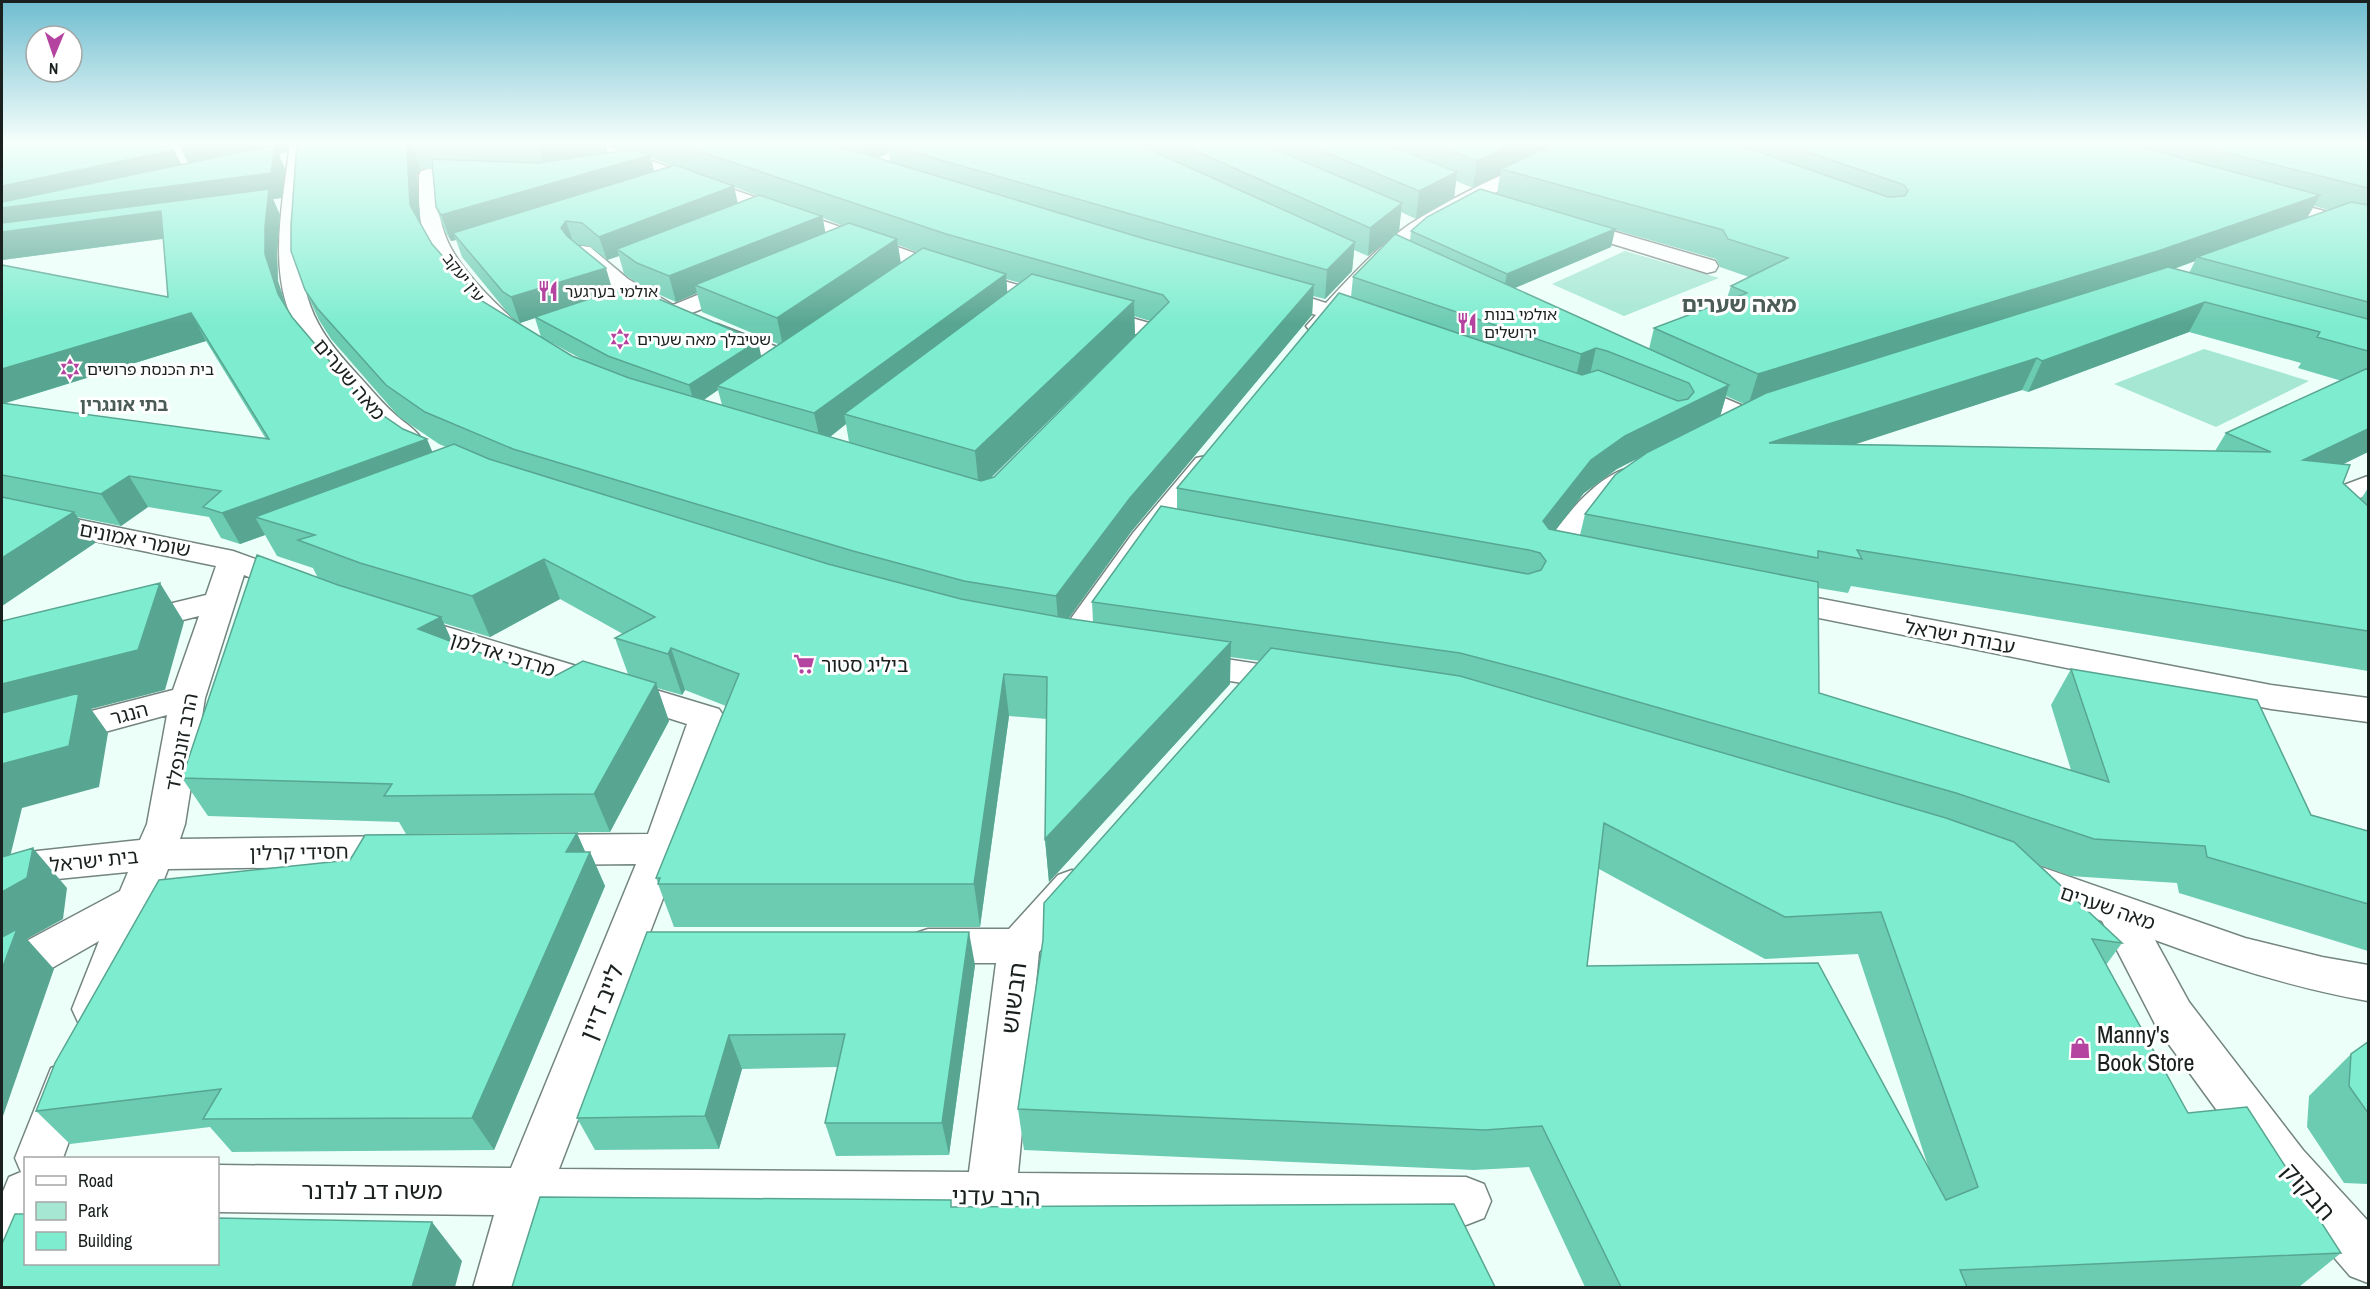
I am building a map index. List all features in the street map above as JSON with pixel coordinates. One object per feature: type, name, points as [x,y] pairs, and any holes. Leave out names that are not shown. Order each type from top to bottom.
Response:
[{"type":"street","name":"מאה שערים","points":[[284,203],[291,280],[305,321],[326,351],[389,425],[428,452]]},
{"type":"street","name":"עין יעקב","points":[[430,203],[433,233],[456,250],[453,267],[502,324],[531,336]]},
{"type":"street","points":[[751,203],[924,263],[1021,305],[1147,340]]},
{"type":"street","points":[[1301,347],[1330,311],[1360,263],[1401,256],[1406,225],[1458,203]]},
{"type":"street","points":[[2267,203],[2368,228]]},
{"type":"street","points":[[733,221],[765,208]]},
{"type":"street","points":[[1552,220],[1707,266]]},
{"type":"street","points":[[2301,233],[2333,221]]},
{"type":"street","points":[[823,252],[855,239]]},
{"type":"street","points":[[582,252],[603,272],[624,298],[674,313],[784,359]]},
{"type":"street","points":[[603,272],[625,263]]},
{"type":"street","points":[[896,282],[924,263]]},
{"type":"street","points":[[674,313],[759,278]]},
{"type":"street","points":[[1255,288],[1386,330]]},
{"type":"street","points":[[1659,377],[1745,419]]},
{"type":"street","points":[[1068,646],[1154,528],[1219,447]]},
{"type":"street","points":[[1599,564],[1553,555],[1595,501],[1652,463]]},
{"type":"street","points":[[2368,484],[2346,494],[2337,515],[2368,543]]},
{"type":"street","name":"שומרי אמונים","points":[[2,513],[233,560]]},
{"type":"street","points":[[1154,528],[1188,535]]},
{"type":"street","points":[[233,560],[265,548]]},
{"type":"street","points":[[233,560],[317,592]]},
{"type":"street","name":"הרב זוננפלד","points":[[39,1157],[133,903],[166,824],[188,698],[233,560]]},
{"type":"street","name":"עבודת ישראל","points":[[1749,594],[2271,697],[2368,710]]},
{"type":"street","points":[[105,629],[221,601]]},
{"type":"street","name":"מרדכי אדלמן","points":[[381,616],[707,717]]},
{"type":"street","points":[[1035,640],[1102,651]]},
{"type":"street","points":[[1158,660],[1316,683]]},
{"type":"street","points":[[1229,709],[1259,675]]},
{"type":"street","name":"הנגר","points":[[2,747],[188,698]]},
{"type":"street","name":"לייב דיין","points":[[499,1287],[526,1191],[642,946],[662,849],[707,717]]},
{"type":"street","points":[[508,850],[662,849]]},
{"type":"street","name":"חסידי קרלין","points":[[153,854],[437,851]]},
{"type":"street","name":"בית ישראל","points":[[2,877],[37,866],[153,854]]},
{"type":"street","name":"חבשוש","points":[[991,1196],[1019,946],[1098,857]]},
{"type":"street","name":"מאה שערים","points":[[2004,870],[2244,955],[2322,975],[2368,983]]},
{"type":"street","points":[[2,975],[133,903]]},
{"type":"street","name":"חבקוק","points":[[2117,910],[2173,1015],[2286,1166],[2368,1258]]},
{"type":"street","points":[[887,946],[1019,946]]},
{"type":"street","name":"משה דב לנדנר","points":[[219,1189],[526,1191]]},
{"type":"street","name":"הרב עדני","points":[[526,1191],[1466,1201]]},
{"type":"street","points":[[2,1259],[24,1199]]},
{"type":"green space","points":[[1625,251],[1719,278],[1624,316],[1552,284]]},
{"type":"green space","points":[[2204,349],[2309,381],[2216,427],[2114,384]]},
{"type":"building","points":[[2,203],[39,203],[2,208]]},
{"type":"building","points":[[158,203],[268,203],[265,254],[278,294],[292,317],[365,403],[403,429],[427,439],[222,513],[203,507],[221,491],[129,476],[101,494],[2,475],[2,403],[269,439],[191,313],[2,369],[2,265],[168,297],[161,211],[2,232],[2,223]]},
{"type":"building","points":[[293,203],[410,203],[432,244],[482,301],[572,356],[629,378],[981,481],[994,477],[1169,302],[1163,295],[946,234],[854,203],[1027,203],[1142,238],[1314,285],[1130,498],[1056,596],[964,581],[853,551],[513,449],[425,412],[386,385],[317,308],[305,290],[291,251]]},
{"type":"building","points":[[436,203],[482,203],[441,215]]},
{"type":"building","points":[[550,203],[689,203],[599,237],[582,223],[566,221],[561,228],[567,236],[606,268],[511,297],[503,292],[453,233]]},
{"type":"building","points":[[738,203],[783,203],[822,216],[669,276],[637,263],[617,249]]},
{"type":"building","points":[[1092,203],[1269,203],[1355,242],[1327,270]]},
{"type":"building","points":[[1314,203],[1402,203],[1370,228]]},
{"type":"building","points":[[1453,203],[1528,203],[1615,229],[1507,274],[1411,231],[1427,217]]},
{"type":"building","points":[[1625,203],[2296,203],[2158,251],[1758,374],[1654,328],[1747,293],[1731,286],[1788,258],[1728,239],[1723,230]]},
{"type":"building","points":[[2348,203],[2368,205],[2368,302],[2197,257]]},
{"type":"building","points":[[849,223],[897,239],[777,318],[695,285]]},
{"type":"building","points":[[1395,234],[1729,385],[1625,436],[1591,460],[1543,521],[1549,529],[1818,582],[1819,693],[2109,782],[2071,669],[2257,700],[2311,815],[2368,831],[2368,904],[2207,857],[2205,846],[2094,839],[1956,793],[1460,653],[1092,602],[1161,506],[1528,574],[1541,570],[1546,561],[1540,553],[1529,550],[1177,488],[1339,293],[1582,375],[1598,370],[1678,401],[1688,399],[1694,392],[1689,383],[1607,351],[1596,348],[1581,354],[1353,277]]},
{"type":"building","points":[[923,248],[1006,274],[814,413],[717,386]]},
{"type":"building","points":[[2168,267],[2368,319],[2368,351],[2317,337],[2320,332],[2205,302],[2042,361],[2037,358],[1769,443],[2271,452],[2226,433],[2368,368],[2368,429],[2303,460],[2350,465],[2343,483],[2368,506],[2368,631],[1857,550],[1862,559],[1818,551],[1818,558],[1585,514],[1615,475],[1648,452],[1766,393]]},
{"type":"building","points":[[1032,274],[1134,301],[975,451],[844,414]]},
{"type":"building","points":[[628,286],[758,341],[689,385],[608,356],[535,317]]},
{"type":"building","points":[[454,444],[489,459],[828,564],[961,599],[1065,618],[1231,642],[1045,839],[1047,677],[1004,674],[974,884],[658,884],[660,878],[656,878],[739,674],[671,648],[668,654],[615,638],[655,617],[544,559],[472,596],[360,563],[298,540],[315,535],[255,517]]},
{"type":"building","points":[[2,497],[74,512],[2,558]]},
{"type":"building","points":[[257,555],[338,585],[441,617],[418,629],[518,667],[555,676],[583,661],[656,683],[594,794],[384,796],[392,784],[182,778]]},
{"type":"building","points":[[160,583],[138,650],[2,684],[2,621]]},
{"type":"building","points":[[1271,648],[1460,676],[1946,818],[2014,842],[2122,943],[2092,939],[2188,1113],[2247,1107],[2341,1253],[1960,1270],[1967,1287],[1621,1287],[1542,1126],[1485,1130],[1018,1109],[1043,940],[1044,903]],"holes":[[[1604,823],[1785,917],[1881,912],[1978,1187],[1946,1200],[1818,963],[1587,966]]]},
{"type":"building","points":[[79,693],[69,746],[2,764],[2,713]]},
{"type":"building","points":[[577,833],[566,852],[590,852],[472,1118],[203,1119],[221,1089],[36,1111],[55,1063],[159,880],[350,860],[365,835]]},
{"type":"building","points":[[33,848],[27,878],[2,892],[2,857]]},
{"type":"building","points":[[17,929],[2,969],[2,937]]},
{"type":"building","points":[[647,932],[969,932],[942,1123],[825,1123],[845,1034],[729,1035],[705,1116],[577,1118]]},
{"type":"building","points":[[2368,1042],[2368,1113],[2349,1086],[2351,1054]]},
{"type":"building","points":[[540,1197],[951,1200],[951,1207],[1454,1204],[1495,1287],[512,1287]]},
{"type":"building","points":[[15,1214],[24,1214],[24,1265],[219,1265],[219,1218],[432,1222],[412,1287],[2,1287],[2,1244]]},
{"type":"place","name":"אולמי בערגער","points":[[548,291]]},
{"type":"place","name":"אולמי בנות ירושלים","points":[[1467,323]]},
{"type":"place","name":"שטיבלך מאה שערים","points":[[620,339]]},
{"type":"place","name":"בית הכנסת פרושים","points":[[70,369]]},
{"type":"place","name":"ביליג סטור","points":[[804,664]]},
{"type":"place","name":"Manny's Book Store","points":[[2080,1048]]},
{"type":"district","name":"מאה שערים","points":[[1739,304]]},
{"type":"district","name":"בתי אונגרין","points":[[124,404]]}]
